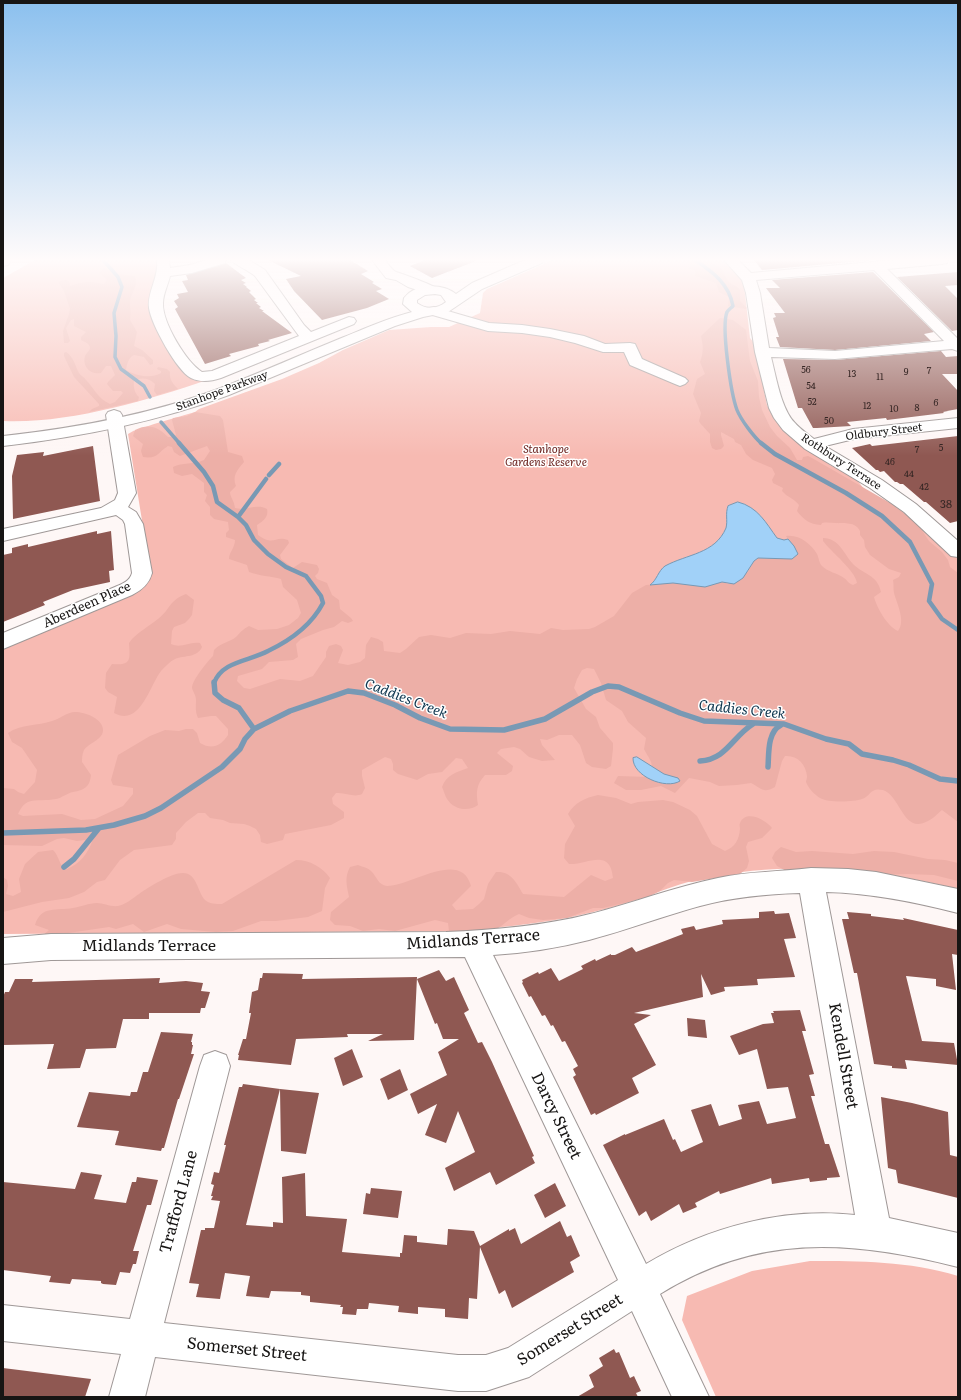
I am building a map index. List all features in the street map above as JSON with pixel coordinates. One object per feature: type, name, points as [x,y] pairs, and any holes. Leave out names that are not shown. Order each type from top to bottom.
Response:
[{"type":"street","points":[[162,325],[181,358],[195,373],[205,376],[216,375],[337,325]]},
{"type":"street","points":[[297,325],[309,338]]},
{"type":"street","name":"Stanhope Parkway","points":[[162,407],[361,325]]},
{"type":"street","name":"Stanhope Parkway","points":[[3,441],[44,436],[224,392],[384,325]]},
{"type":"street","points":[[483,325],[561,335],[587,342],[603,348],[621,363],[680,381]]},
{"type":"street","name":"Rothbury Terrace","points":[[758,325],[762,352],[778,408],[782,418],[789,427],[811,445],[896,497],[936,530],[958,551]]},
{"type":"street","points":[[936,325],[957,345]]},
{"type":"street","points":[[762,352],[836,355],[957,345]]},
{"type":"street","points":[[603,348],[630,347],[621,363]]},
{"type":"street","points":[[3,535],[103,513],[117,508],[124,502],[127,493],[115,419]]},
{"type":"street","name":"Stanhope Parkway","points":[[3,432],[115,419]]},
{"type":"street","name":"Oldbury Street","points":[[811,445],[853,434],[958,423]]},
{"type":"street","name":"Aberdeen Place","points":[[3,641],[127,590],[140,580],[142,573],[134,524],[130,516],[117,508]]},
{"type":"street","name":"Midlands Terrace","points":[[3,951],[51,947],[473,944],[521,939],[583,929],[673,901],[738,886],[811,880],[848,881],[886,886],[958,901]]},
{"type":"street","name":"Kendell Street","points":[[811,880],[875,1232]]},
{"type":"street","name":"Darcy Street","points":[[473,944],[691,1397]]},
{"type":"street","name":"Trafford Lane","points":[[127,1397],[214,1066]]},
{"type":"street","name":"Somerset Street","points":[[3,1323],[458,1373],[486,1373],[516,1364],[675,1266],[718,1248],[762,1236],[796,1230],[815,1229],[875,1232],[930,1242],[958,1250]]},
{"type":"green space","points":[[3,325],[161,325],[173,355],[207,380],[158,396],[106,410],[53,419],[3,421]]},
{"type":"green space","name":"Stanhope Gardens Reserve","points":[[453,325],[749,325],[750,338],[754,343],[767,405],[774,419],[783,429],[830,465],[857,480],[864,489],[907,517],[917,521],[958,559],[958,889],[896,876],[831,869],[799,868],[735,873],[704,878],[621,905],[590,913],[514,926],[456,931],[3,934],[3,648],[150,570],[128,434],[135,430],[134,431],[195,412],[199,409],[282,379],[389,330],[449,327]]},
{"type":"green space","points":[[810,1261],[884,1263],[921,1267],[958,1276],[958,1397],[716,1397],[682,1320],[687,1296],[752,1271]]},
{"type":"shaded area","points":[[65,325],[68,325],[66,328],[70,341],[68,343],[64,343],[63,331]]},
{"type":"shaded area","points":[[133,325],[137,332],[134,346],[142,350],[153,360],[153,364],[150,365],[144,357],[134,355],[129,359],[126,370],[134,374],[153,376],[161,373],[161,371],[157,369],[158,367],[167,369],[170,372],[170,377],[174,385],[178,389],[157,395],[154,391],[155,384],[153,382],[148,379],[139,379],[134,381],[135,392],[139,397],[138,401],[89,412],[99,406],[99,404],[74,377],[64,353],[66,352],[71,356],[80,374],[106,402],[110,404],[115,402],[123,393],[121,391],[113,391],[107,384],[115,375],[111,366],[106,366],[101,373],[94,373],[86,367],[84,360],[90,346],[81,340],[81,337],[86,332],[74,326]]},
{"type":"shaded area","points":[[712,325],[740,325],[746,330],[750,361],[758,381],[762,410],[770,427],[790,448],[797,460],[802,460],[803,457],[808,456],[892,504],[919,526],[929,541],[942,552],[948,560],[950,567],[958,573],[958,822],[942,810],[928,821],[920,824],[913,823],[903,813],[889,794],[879,789],[871,792],[865,798],[858,800],[841,802],[824,800],[808,787],[806,782],[807,776],[803,764],[797,759],[789,756],[785,756],[782,761],[775,787],[768,790],[762,790],[751,783],[719,786],[710,782],[689,778],[675,793],[661,786],[641,790],[626,790],[614,783],[618,776],[648,777],[652,769],[651,763],[644,749],[646,738],[628,722],[622,711],[606,700],[601,683],[594,669],[587,668],[582,670],[574,688],[586,709],[596,717],[600,728],[613,743],[611,766],[606,769],[592,767],[586,763],[580,745],[572,735],[559,735],[547,740],[540,739],[542,745],[555,760],[542,761],[529,757],[520,749],[514,747],[501,749],[497,753],[513,766],[512,771],[506,775],[485,775],[477,789],[478,805],[470,809],[462,809],[450,803],[446,798],[442,787],[449,777],[468,768],[462,759],[456,758],[442,772],[428,774],[417,780],[398,774],[393,770],[391,759],[385,757],[362,770],[365,788],[362,794],[356,795],[336,793],[332,798],[333,804],[344,812],[344,818],[331,825],[285,834],[283,840],[267,844],[261,842],[260,835],[256,829],[250,826],[210,818],[205,813],[198,813],[186,822],[176,833],[176,839],[172,845],[134,850],[120,860],[105,880],[97,882],[84,892],[69,898],[42,902],[3,912],[3,877],[7,880],[8,886],[6,894],[13,896],[21,892],[19,879],[25,864],[38,852],[53,850],[65,870],[75,865],[83,858],[93,839],[77,841],[64,838],[57,839],[42,846],[3,845],[3,788],[14,789],[24,794],[35,782],[37,770],[22,748],[12,742],[8,733],[18,728],[47,723],[72,712],[84,713],[97,720],[102,727],[102,734],[84,750],[82,756],[82,762],[91,775],[88,785],[83,789],[53,800],[28,802],[23,806],[18,814],[23,816],[62,814],[81,820],[95,819],[123,806],[133,794],[133,788],[113,785],[111,780],[118,755],[150,736],[165,730],[179,731],[193,729],[197,733],[200,743],[208,746],[216,746],[228,735],[228,729],[216,716],[198,718],[196,698],[192,688],[197,676],[213,656],[214,650],[220,645],[234,639],[249,626],[258,630],[277,629],[289,625],[298,618],[301,613],[297,600],[283,587],[281,579],[249,572],[247,565],[229,559],[235,540],[226,537],[226,533],[229,530],[228,522],[214,519],[210,515],[210,507],[205,501],[207,495],[204,492],[204,483],[192,474],[182,476],[174,473],[173,467],[177,465],[204,460],[210,451],[207,446],[180,456],[174,452],[172,447],[168,446],[155,456],[143,457],[141,451],[143,444],[133,436],[135,430],[140,428],[153,427],[168,437],[173,437],[176,435],[172,420],[173,418],[187,416],[195,412],[220,416],[223,420],[228,452],[242,456],[244,462],[235,476],[236,486],[230,492],[235,508],[243,509],[263,507],[267,509],[266,517],[257,525],[258,535],[271,541],[280,539],[288,540],[289,543],[280,555],[281,559],[293,568],[302,562],[317,565],[319,569],[315,576],[317,579],[327,583],[332,595],[339,600],[340,609],[353,621],[348,623],[342,621],[334,627],[301,639],[296,644],[298,657],[293,660],[269,662],[262,669],[238,676],[237,681],[244,688],[250,689],[280,679],[300,681],[313,676],[326,657],[326,652],[329,646],[336,644],[341,646],[343,650],[338,663],[348,665],[360,662],[365,658],[366,645],[371,637],[383,642],[384,651],[400,653],[419,637],[431,635],[450,638],[466,633],[491,634],[510,631],[540,634],[551,628],[563,630],[589,629],[614,616],[632,593],[646,585],[673,583],[705,587],[722,582],[728,584],[748,572],[754,561],[758,558],[787,559],[794,546],[786,536],[804,540],[817,554],[822,566],[827,570],[841,576],[853,585],[857,583],[852,573],[827,546],[823,541],[823,538],[833,541],[841,547],[853,564],[870,575],[879,586],[881,592],[874,597],[877,606],[886,621],[898,631],[901,617],[894,593],[893,580],[899,577],[901,573],[889,569],[870,555],[865,547],[864,540],[860,535],[858,528],[853,524],[822,523],[821,525],[813,524],[807,521],[797,511],[799,505],[782,491],[783,488],[773,483],[772,480],[775,474],[772,468],[753,460],[746,454],[741,445],[735,442],[734,439],[721,432],[724,446],[721,449],[716,450],[712,448],[710,434],[699,421],[701,413],[693,394],[697,379],[705,374],[700,362],[703,349],[701,336]]},
{"type":"shaded area","points":[[186,594],[194,600],[192,615],[185,623],[174,627],[172,631],[171,644],[179,646],[200,643],[202,647],[200,651],[194,655],[175,659],[167,665],[161,671],[143,703],[131,715],[123,716],[114,713],[117,697],[108,692],[105,688],[106,673],[112,664],[123,664],[126,662],[130,653],[129,643],[132,639],[162,616],[176,599]]},
{"type":"shaded area","points":[[598,795],[616,798],[631,804],[663,800],[673,802],[690,810],[697,816],[712,844],[725,851],[736,843],[740,823],[747,817],[751,816],[761,819],[772,828],[762,838],[748,842],[746,847],[749,861],[747,868],[740,874],[692,882],[674,880],[668,883],[660,891],[648,897],[603,908],[593,908],[567,918],[543,920],[529,918],[519,914],[493,931],[477,933],[449,931],[448,923],[435,920],[395,931],[379,929],[363,931],[350,926],[335,925],[330,920],[331,912],[349,897],[346,882],[348,871],[350,867],[358,865],[369,870],[382,884],[387,886],[434,872],[457,870],[466,875],[471,886],[452,905],[456,910],[473,909],[479,904],[484,899],[488,884],[496,872],[506,873],[509,875],[523,894],[564,897],[591,875],[605,881],[613,878],[611,869],[603,860],[569,864],[564,858],[565,844],[575,826],[568,814],[574,806],[581,801]]},
{"type":"shaded area","points":[[781,847],[796,852],[812,851],[853,854],[874,851],[894,852],[928,859],[945,860],[958,863],[958,881],[934,875],[790,873],[777,866],[772,858],[775,852]]},
{"type":"shaded area","points":[[296,860],[306,861],[315,865],[330,878],[325,888],[322,911],[308,917],[276,921],[261,921],[233,931],[216,932],[181,929],[167,924],[144,932],[133,924],[116,929],[109,927],[41,937],[49,930],[35,925],[41,914],[50,910],[73,908],[94,903],[113,906],[121,905],[160,881],[172,875],[183,873],[188,874],[194,879],[205,900],[213,904],[222,904]]},
{"type":"water","points":[[738,502],[745,504],[761,516],[777,538],[784,540],[788,539],[798,554],[792,559],[758,558],[754,561],[743,578],[734,584],[722,582],[705,587],[673,583],[650,585],[665,566],[700,552],[715,543],[721,537],[726,528],[728,506]]},
{"type":"water","points":[[637,757],[664,774],[678,778],[680,781],[667,784],[651,780],[644,776],[634,765],[633,758]]},
{"type":"building","points":[[184,325],[282,325],[292,333],[268,340],[270,341],[258,344],[259,346],[229,354],[231,356],[205,364]]},
{"type":"building","points":[[775,325],[927,325],[934,332],[924,334],[931,341],[835,350],[780,347],[776,337],[779,337]]},
{"type":"building","points":[[946,325],[958,325],[958,330],[952,331]]},
{"type":"building","points":[[941,351],[946,357],[958,356],[958,374],[942,374],[958,391],[958,409],[943,412],[944,413],[887,420],[886,418],[847,422],[851,426],[817,428],[813,428],[802,408],[798,408],[783,359],[835,360]]},
{"type":"building","points":[[958,436],[958,521],[950,523],[903,484],[895,482],[884,471],[880,472],[876,470],[852,448],[870,444],[872,446]]},
{"type":"building","points":[[93,446],[100,501],[13,519],[12,476],[17,455],[44,452],[43,456]]},
{"type":"building","points":[[97,531],[97,534],[111,531],[114,570],[109,571],[110,582],[73,590],[43,602],[45,605],[3,622],[3,555],[12,553],[12,548],[28,544],[28,547]]},
{"type":"building","points":[[774,911],[775,914],[789,913],[796,938],[784,939],[795,977],[757,979],[758,985],[724,987],[725,991],[711,995],[701,974],[703,997],[634,1013],[651,1015],[634,1024],[656,1065],[632,1078],[639,1093],[596,1115],[595,1113],[591,1115],[573,1077],[576,1075],[573,1069],[578,1066],[565,1041],[562,1042],[553,1025],[551,1026],[545,1015],[542,1016],[531,996],[529,997],[522,980],[538,972],[539,974],[551,968],[559,981],[583,969],[581,966],[595,959],[596,961],[611,954],[615,955],[632,947],[636,952],[683,934],[681,929],[694,926],[696,930],[723,924],[722,920],[759,918],[759,912]]},
{"type":"building","points":[[847,912],[871,914],[871,916],[904,920],[903,918],[958,930],[958,955],[952,954],[956,990],[936,986],[936,979],[906,976],[922,1041],[954,1043],[958,1065],[905,1060],[907,1069],[892,1068],[892,1066],[874,1064],[857,973],[854,973],[842,919],[849,919]]},
{"type":"building","points":[[439,970],[446,981],[454,977],[469,1010],[464,1013],[478,1043],[482,1042],[492,1062],[534,1156],[532,1157],[535,1163],[496,1185],[490,1172],[454,1191],[445,1168],[475,1152],[458,1111],[446,1143],[425,1135],[437,1104],[418,1114],[410,1094],[447,1075],[438,1052],[459,1039],[443,1039],[437,1023],[435,1024],[417,979]]},
{"type":"building","points":[[263,973],[303,974],[302,979],[417,977],[414,1040],[368,1041],[383,1034],[347,1034],[348,1037],[296,1039],[291,1065],[238,1060],[243,1039],[246,1039],[251,1013],[249,1013],[252,992],[258,990],[260,978],[262,978]]},
{"type":"building","points":[[160,978],[159,983],[186,981],[203,983],[201,991],[210,992],[205,1008],[201,1008],[200,1013],[149,1013],[149,1019],[123,1019],[116,1048],[86,1049],[80,1068],[47,1069],[54,1044],[3,1045],[3,997],[5,992],[9,992],[15,979],[33,979],[32,982]]},
{"type":"building","points":[[800,1010],[806,1031],[802,1031],[814,1074],[809,1075],[815,1096],[811,1096],[825,1144],[829,1144],[840,1177],[810,1182],[809,1178],[772,1184],[771,1178],[720,1194],[719,1191],[695,1203],[697,1207],[683,1213],[679,1204],[651,1221],[646,1211],[639,1216],[603,1145],[625,1134],[664,1119],[673,1140],[675,1139],[681,1152],[703,1142],[691,1110],[711,1104],[719,1126],[742,1119],[738,1105],[759,1101],[767,1124],[796,1118],[788,1087],[767,1089],[757,1049],[739,1055],[730,1036],[763,1024],[774,1023],[771,1013],[774,1013],[773,1011]]},
{"type":"building","points":[[687,1018],[705,1020],[707,1038],[688,1036]]},
{"type":"building","points":[[161,1032],[193,1034],[191,1054],[194,1054],[178,1099],[164,1148],[162,1148],[161,1151],[115,1145],[119,1131],[77,1127],[89,1092],[130,1096],[131,1092],[137,1092],[143,1072],[148,1072]]},
{"type":"building","points":[[352,1049],[363,1077],[343,1086],[334,1058]]},
{"type":"building","points":[[400,1069],[408,1090],[388,1100],[380,1079]]},
{"type":"building","points":[[243,1084],[280,1089],[246,1225],[273,1227],[273,1222],[283,1223],[282,1177],[305,1173],[306,1216],[347,1219],[342,1252],[400,1257],[400,1253],[402,1253],[404,1235],[417,1236],[417,1242],[447,1245],[448,1229],[474,1231],[480,1246],[509,1229],[509,1231],[515,1228],[521,1244],[560,1221],[567,1237],[571,1235],[580,1256],[570,1262],[574,1272],[512,1308],[505,1290],[499,1294],[480,1247],[477,1299],[469,1298],[468,1319],[445,1317],[445,1309],[418,1307],[418,1314],[398,1312],[399,1306],[369,1303],[368,1309],[357,1309],[356,1315],[342,1314],[343,1307],[340,1307],[341,1305],[310,1302],[310,1296],[301,1295],[301,1292],[271,1291],[269,1298],[246,1296],[250,1276],[225,1273],[220,1299],[196,1297],[199,1284],[189,1283],[201,1230],[205,1230],[205,1228],[214,1228],[220,1201],[211,1200],[214,1185],[211,1184],[214,1172],[219,1173],[226,1145],[224,1145],[239,1087],[242,1087]]},
{"type":"building","points":[[280,1089],[319,1093],[306,1154],[281,1151]]},
{"type":"building","points":[[881,1097],[948,1112],[950,1155],[958,1157],[958,1198],[898,1183],[896,1170],[888,1168]]},
{"type":"building","points":[[81,1172],[102,1175],[94,1199],[126,1203],[132,1182],[136,1182],[137,1177],[158,1180],[151,1205],[147,1205],[133,1251],[139,1251],[136,1264],[133,1264],[130,1273],[120,1272],[116,1285],[103,1284],[101,1281],[72,1279],[70,1284],[49,1282],[51,1276],[3,1270],[3,1182],[75,1189]]},
{"type":"building","points":[[555,1183],[566,1206],[545,1218],[534,1195]]},
{"type":"building","points":[[371,1188],[402,1191],[398,1218],[363,1214],[366,1193],[370,1194]]},
{"type":"building","points":[[614,1349],[616,1353],[619,1352],[630,1378],[634,1376],[641,1391],[636,1393],[638,1397],[577,1397],[594,1387],[589,1375],[603,1366],[599,1358]]},
{"type":"building","points":[[3,1368],[91,1379],[85,1397],[3,1397]]},
{"type":"waterway","points":[[115,325],[115,357],[121,369],[144,386],[150,397]]},
{"type":"waterway","points":[[725,325],[732,390],[737,410],[748,428],[761,443]]},
{"type":"waterway","points":[[161,422],[180,444]]},
{"type":"waterway","points":[[179,443],[204,472],[213,486],[217,502],[238,517]]},
{"type":"waterway","points":[[761,443],[775,454],[846,493],[882,516],[910,542],[932,584],[929,601],[942,619],[958,630]]},
{"type":"waterway","points":[[269,475],[279,464]]},
{"type":"waterway","points":[[238,517],[266,479]]},
{"type":"waterway","points":[[214,683],[223,670],[237,662],[276,647],[300,632],[313,619],[323,603],[321,596],[306,576],[286,567],[268,554],[254,540],[246,525],[238,517]]},
{"type":"waterway","points":[[214,683],[215,693],[223,700],[239,708],[254,729]]},
{"type":"waterway","name":"Caddies Creek","points":[[254,729],[290,711],[348,691],[364,693],[395,705],[420,718],[450,729],[504,730],[545,719],[592,692],[608,686],[619,687],[680,713],[704,721],[784,724],[826,739],[849,744],[862,754],[893,760],[909,765],[940,779],[958,781]]},
{"type":"waterway","points":[[700,761],[717,756],[723,752],[753,724]]},
{"type":"waterway","points":[[768,767],[771,738],[776,728],[781,725]]},
{"type":"waterway","name":"Caddies Creek","points":[[3,833],[86,830],[114,825],[145,816],[161,808],[222,767],[240,749],[245,739],[254,729]]},
{"type":"waterway","points":[[64,867],[74,859],[99,828]]}]
